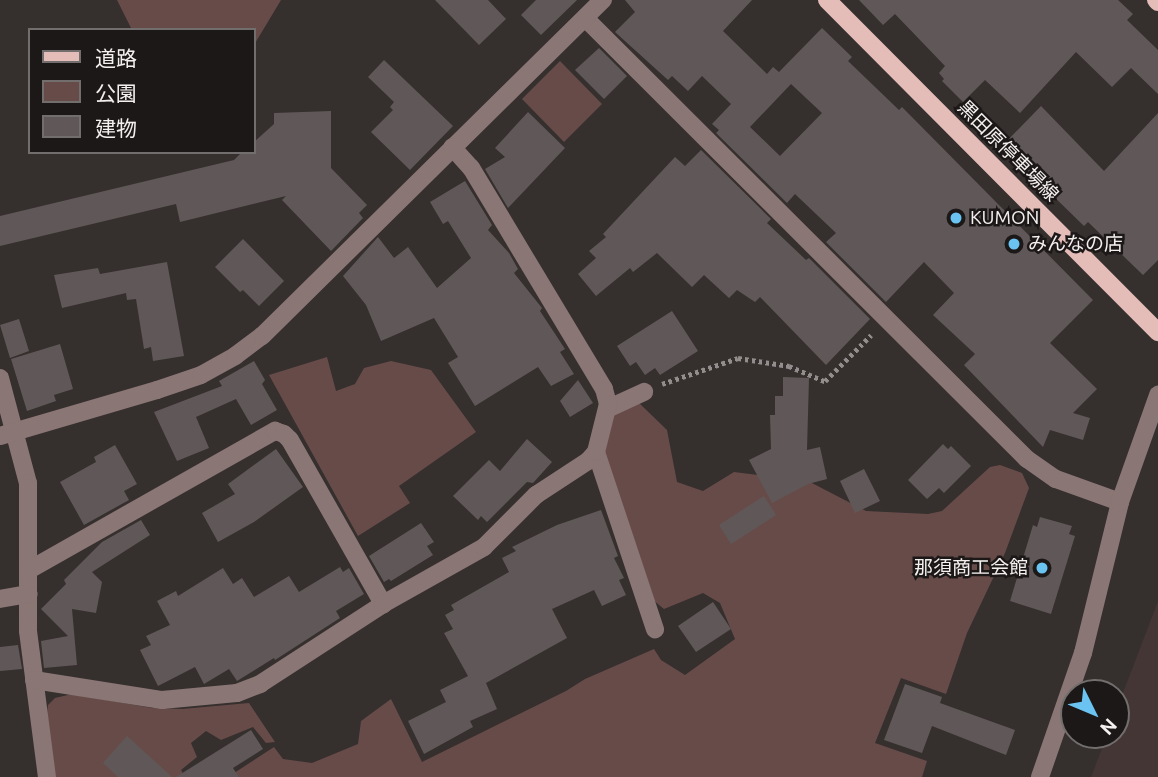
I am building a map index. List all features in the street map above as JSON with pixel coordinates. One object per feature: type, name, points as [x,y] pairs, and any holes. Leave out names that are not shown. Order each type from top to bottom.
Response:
[{"type":"main road","name":"黒田原停車場線","points":[[827,0],[1158,332]]},
{"type":"street","points":[[8,434],[190,379],[235,356],[262,336],[603,0]]},
{"type":"street","points":[[584,18],[1042,472],[1120,502]]},
{"type":"street","points":[[34,680],[162,700],[237,693],[284,671],[383,604],[484,547],[536,495],[588,461],[596,452],[607,409],[604,389],[471,168],[452,147]]},
{"type":"street","points":[[0,378],[8,434],[29,483],[28,631],[47,777]]},
{"type":"street","points":[[607,409],[644,392]]},
{"type":"street","points":[[1040,777],[1083,653],[1120,502],[1158,395]]},
{"type":"street","points":[[29,570],[275,431],[290,440],[383,604]]},
{"type":"street","points":[[596,452],[655,629]]},
{"type":"street","points":[[0,598],[29,594]]},
{"type":"path","points":[[644,392],[738,358],[789,366],[825,380],[886,319]]},
{"type":"shaded area","points":[[1158,601],[1158,777],[1091,777],[1102,749],[1130,749],[1128,679]]},
{"type":"green space","points":[[117,0],[281,0],[256,42],[256,28],[131,28]]},
{"type":"green space","points":[[560,61],[602,104],[564,142],[522,99]]},
{"type":"green space","points":[[327,357],[336,391],[355,384],[364,368],[391,361],[431,370],[476,432],[399,486],[410,503],[358,536],[269,375]]},
{"type":"green space","points":[[637,401],[667,430],[677,482],[703,491],[734,472],[808,481],[866,511],[928,514],[942,511],[990,467],[1000,465],[1022,473],[1029,488],[1005,553],[967,633],[946,694],[901,678],[875,743],[927,761],[922,777],[228,777],[274,747],[283,759],[312,763],[358,744],[361,721],[391,699],[422,762],[585,679],[654,649],[661,660],[685,675],[735,639],[720,603],[703,593],[664,609],[653,600],[602,452],[611,412]]},
{"type":"green space","points":[[72,694],[152,708],[182,709],[249,703],[275,742],[266,743],[253,727],[221,740],[206,731],[191,743],[197,757],[181,770],[185,777],[54,777],[46,723],[48,705],[55,698]]},
{"type":"building","points":[[435,0],[488,0],[506,19],[479,45]]},
{"type":"building","points":[[536,0],[577,0],[541,35],[521,15]]},
{"type":"building","points":[[625,0],[752,0],[723,31],[767,74],[773,67],[779,72],[822,28],[852,57],[848,61],[899,110],[902,107],[1093,300],[1050,343],[1097,389],[1073,413],[1090,418],[1083,440],[1050,430],[1043,447],[964,365],[975,354],[933,315],[954,293],[924,262],[886,302],[826,242],[836,233],[795,194],[787,203],[716,133],[719,130],[712,124],[731,104],[702,76],[688,91],[672,76],[668,80],[615,32],[635,12]],"holes":[[[791,84],[822,113],[780,156],[750,127]]]},
{"type":"building","points":[[859,0],[1118,0],[1133,14],[1127,20],[1158,50],[1158,94],[1131,68],[1112,87],[1076,52],[1020,113],[985,80],[963,102],[942,81],[944,79],[939,73],[945,66],[895,14],[883,25]]},
{"type":"building","points":[[599,48],[627,76],[604,99],[575,70]]},
{"type":"building","points":[[384,60],[453,126],[410,170],[371,132],[393,110],[390,107],[394,102],[368,77]]},
{"type":"building","points":[[1041,106],[1104,171],[1158,113],[1158,260],[1143,275],[1088,222],[1084,226],[1002,146]]},
{"type":"building","points":[[331,111],[331,168],[367,205],[359,213],[363,218],[331,251],[282,200],[286,196],[180,222],[176,204],[0,246],[0,216],[234,160],[240,154],[256,154],[256,140],[274,124],[274,113]]},
{"type":"building","points":[[528,112],[565,148],[508,208],[485,169],[505,157],[495,148]]},
{"type":"building","points":[[701,150],[771,219],[767,223],[806,260],[809,258],[870,319],[826,365],[760,297],[755,302],[737,290],[729,298],[704,275],[692,287],[657,253],[633,272],[630,268],[596,296],[578,274],[596,258],[589,251],[606,237],[603,234],[675,157],[685,166]]},
{"type":"building","points":[[465,181],[492,225],[488,230],[509,253],[518,269],[514,273],[542,308],[540,311],[565,349],[560,352],[574,374],[551,386],[538,367],[475,406],[448,363],[458,357],[434,318],[381,341],[366,305],[343,276],[378,237],[394,258],[408,247],[437,288],[471,258],[448,221],[443,224],[430,202]]},
{"type":"building","points":[[243,239],[284,281],[259,306],[243,290],[240,292],[215,267]]},
{"type":"building","points":[[167,262],[184,356],[153,361],[151,347],[144,349],[136,299],[127,300],[126,293],[62,308],[54,275],[98,268],[100,274]]},
{"type":"building","points":[[672,311],[698,351],[660,375],[655,368],[645,375],[636,362],[630,366],[617,346]]},
{"type":"building","points":[[19,319],[29,351],[10,358],[0,325]]},
{"type":"building","points":[[60,344],[73,389],[54,395],[56,401],[27,411],[11,359]]},
{"type":"building","points":[[254,361],[265,380],[262,384],[277,410],[251,425],[236,399],[196,417],[209,448],[177,461],[154,412],[222,386],[219,381]]},
{"type":"building","points":[[783,377],[809,378],[807,450],[820,447],[827,479],[808,484],[772,503],[749,460],[771,449],[770,415],[775,415],[775,396],[783,396]]},
{"type":"building","points":[[578,380],[593,403],[570,417],[560,401]]},
{"type":"building","points":[[527,439],[552,462],[533,483],[527,482],[487,522],[481,516],[478,520],[453,496],[489,460],[500,471]]},
{"type":"building","points":[[943,444],[948,449],[951,446],[971,466],[944,493],[939,488],[927,499],[908,480]]},
{"type":"building","points":[[115,445],[137,484],[124,491],[129,500],[84,525],[60,482],[96,462],[94,457]]},
{"type":"building","points":[[276,449],[303,487],[254,522],[218,542],[202,513],[235,494],[228,484]]},
{"type":"building","points":[[864,469],[880,501],[855,513],[840,481]]},
{"type":"building","points":[[764,496],[776,515],[731,544],[719,525]]},
{"type":"building","points":[[601,510],[618,556],[614,558],[624,578],[619,580],[626,595],[602,606],[594,590],[552,609],[567,638],[486,683],[497,709],[470,721],[473,727],[424,754],[408,721],[446,702],[440,690],[468,676],[444,633],[453,629],[445,615],[454,610],[451,605],[509,572],[502,558],[516,551],[512,547],[557,525]]},
{"type":"building","name":"那須商工会館","points":[[1040,517],[1072,526],[1069,534],[1075,536],[1051,614],[1010,601],[1033,525],[1037,527]]},
{"type":"building","points":[[141,520],[150,535],[92,572],[102,582],[96,613],[72,609],[77,665],[44,668],[41,641],[68,636],[41,609],[66,584],[64,580],[102,542]]},
{"type":"building","points":[[421,523],[434,542],[427,546],[433,555],[391,581],[389,579],[384,582],[369,556]]},
{"type":"building","points":[[340,567],[343,572],[349,568],[364,594],[336,611],[340,618],[237,681],[229,669],[204,684],[195,667],[158,686],[140,650],[151,645],[146,636],[170,625],[157,601],[176,591],[178,596],[223,568],[233,584],[242,578],[254,597],[289,576],[299,592]]},
{"type":"building","points":[[713,602],[731,629],[696,652],[678,626]]},
{"type":"building","points":[[18,645],[22,669],[0,671],[0,647]]},
{"type":"building","points":[[905,684],[942,697],[940,703],[1015,730],[1006,755],[932,726],[922,753],[884,740]]},
{"type":"building","points":[[251,730],[263,749],[233,768],[239,777],[176,777]]},
{"type":"building","points":[[127,736],[172,777],[118,777],[103,763]]},
{"type":"place","name":"KUMON","points":[[956,218]]},
{"type":"place","name":"みんなの店","points":[[1014,244]]},
{"type":"place","name":"那須商工会館","points":[[1042,568]]}]
